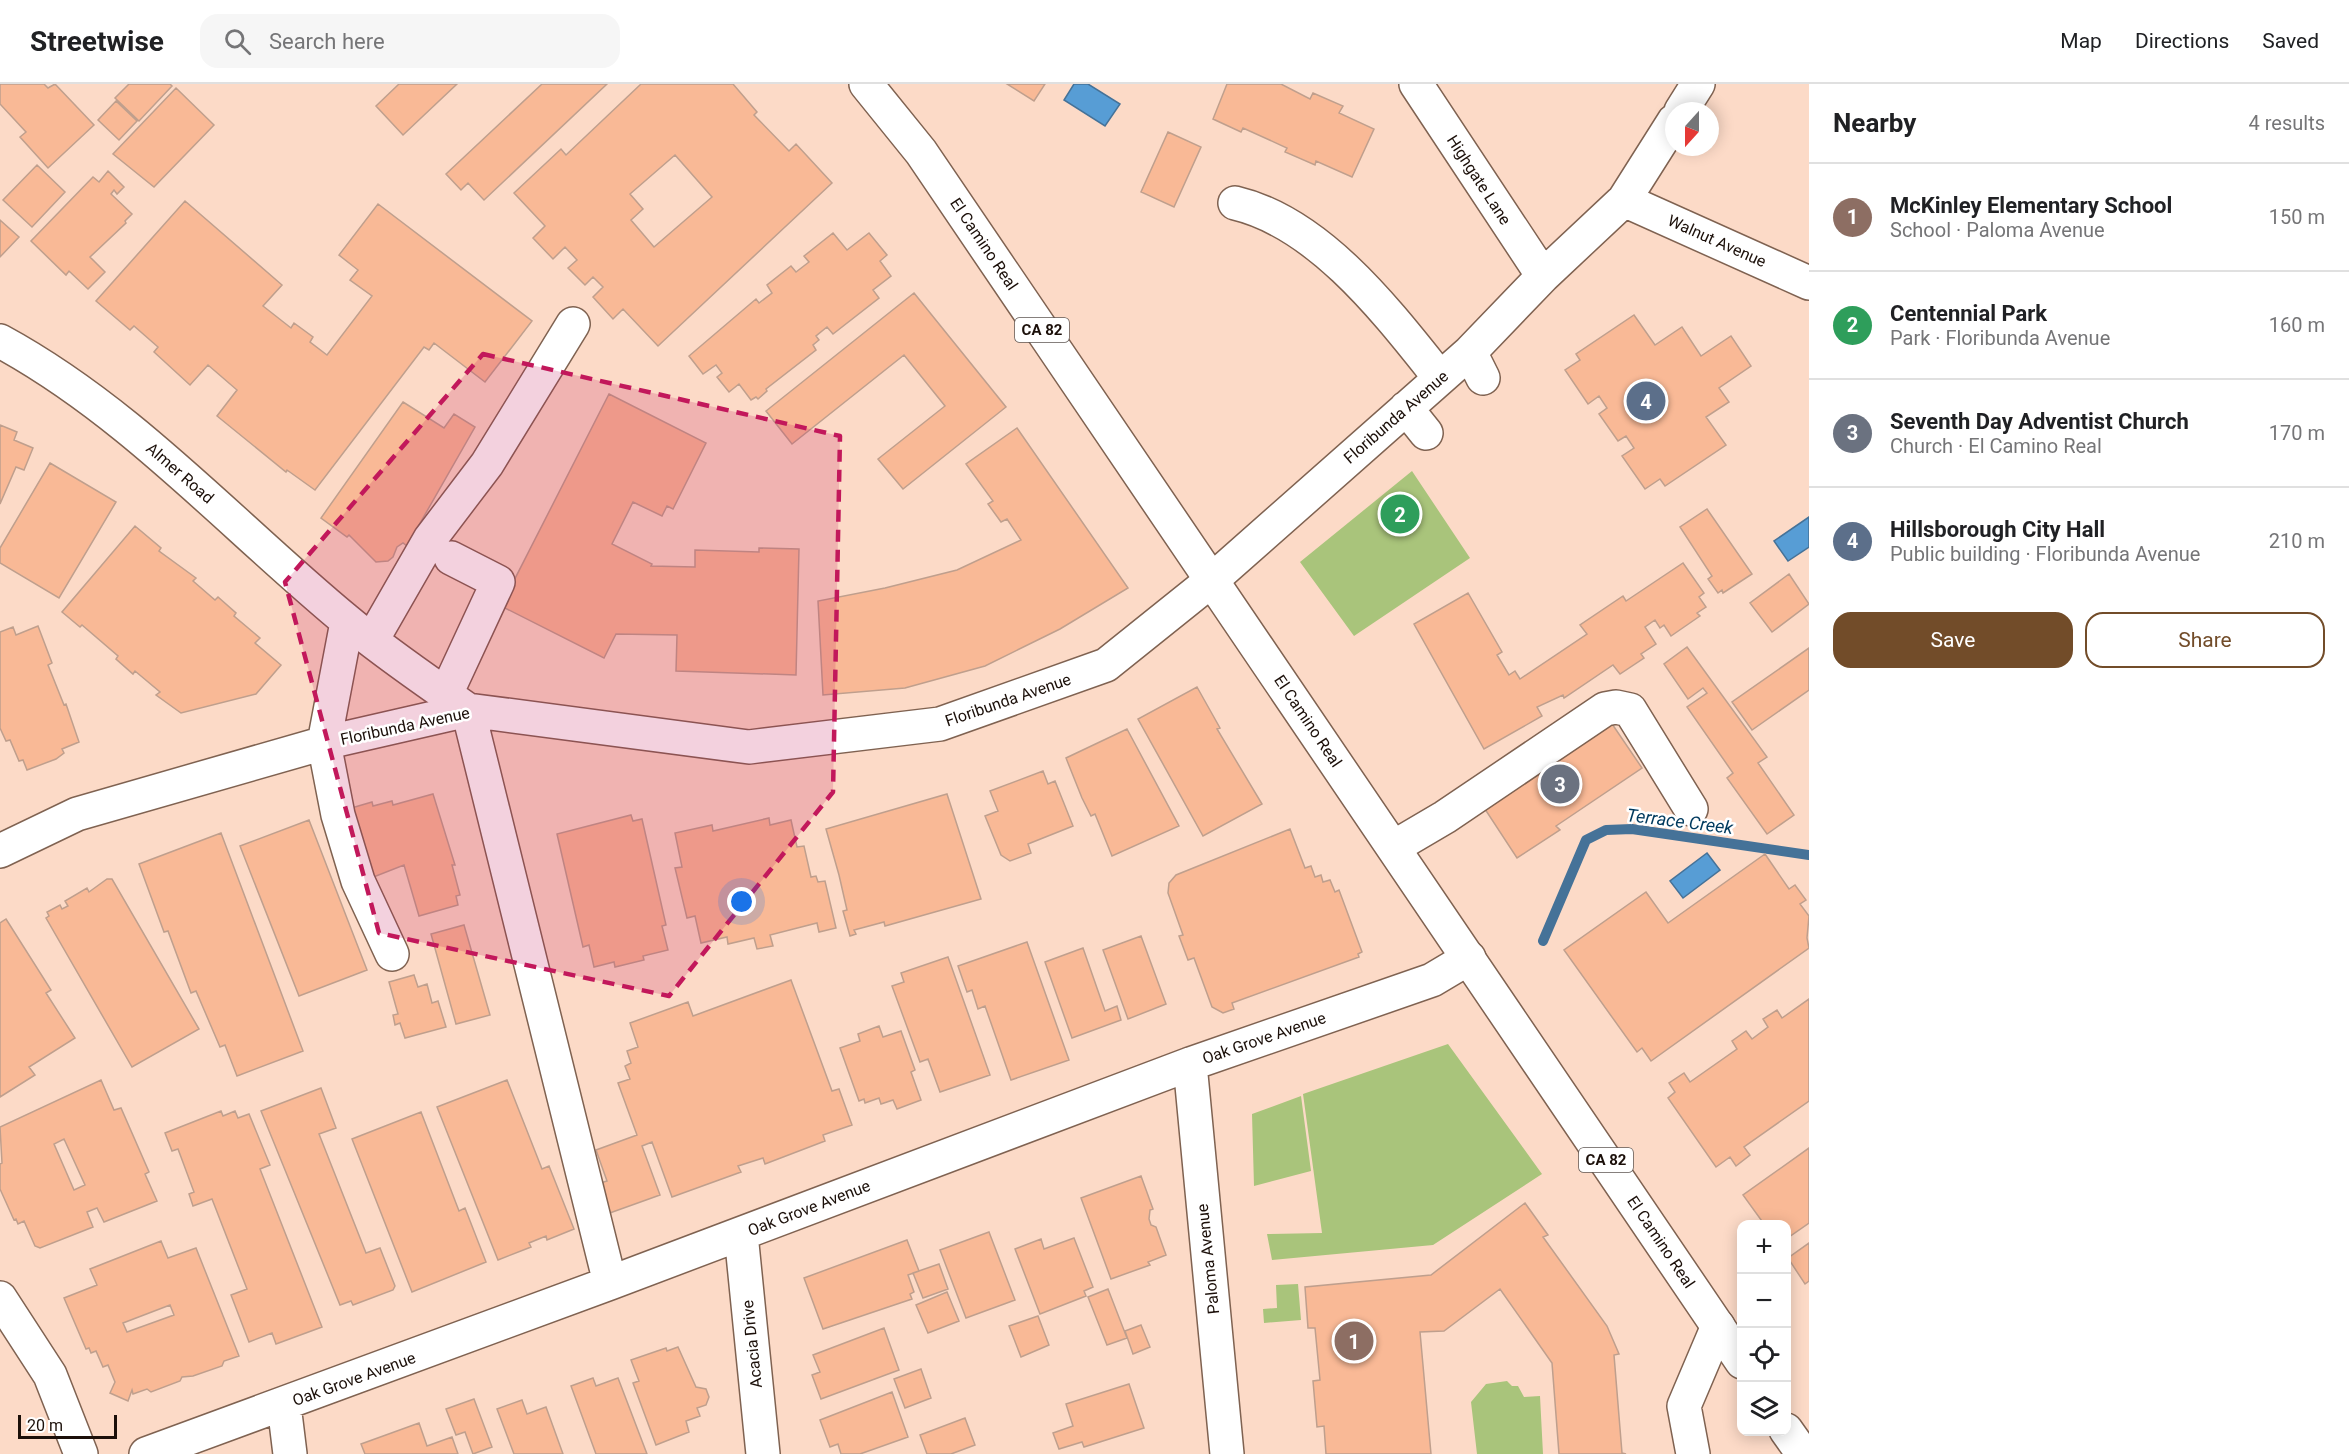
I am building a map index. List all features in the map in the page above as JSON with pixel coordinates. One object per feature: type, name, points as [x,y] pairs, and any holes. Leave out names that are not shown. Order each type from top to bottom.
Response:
[{"type":"street","name":"El Camino Real","points":[[866,84],[921,152],[1737,1354]]},
{"type":"street","name":"Highgate Lane","points":[[1416,84],[1543,276]]},
{"type":"street","points":[[1687,102],[1698,84]]},
{"type":"street","name":"Floribunda Avenue","points":[[0,851],[77,814],[457,702],[749,747],[940,724],[1106,665],[1212,579],[1440,378],[1477,365],[1543,276],[1624,200],[1665,135]]},
{"type":"street","name":"Walnut Avenue","points":[[1624,200],[1809,283]]},
{"type":"street","points":[[1235,203],[1258,208],[1303,235],[1373,294],[1440,378]]},
{"type":"street","points":[[392,954],[358,881],[338,815],[324,743],[360,631],[487,464],[573,324]]},
{"type":"street","name":"Almer Road","points":[[0,341],[39,362],[153,449],[360,631],[457,702]]},
{"type":"street","points":[[1406,408],[1426,433]]},
{"type":"street","points":[[451,558],[498,582],[457,702],[610,1283]]},
{"type":"street","points":[[1394,847],[1445,817],[1605,709],[1616,707],[1630,710],[1690,809]]},
{"type":"street","name":"Oak Grove Avenue","points":[[146,1454],[284,1405],[1190,1064],[1432,980],[1469,957]]},
{"type":"street","name":"Paloma Avenue","points":[[1190,1064],[1227,1454]]},
{"type":"street","name":"Acacia Drive","points":[[741,1234],[763,1454]]},
{"type":"street","points":[[0,1298],[50,1375],[81,1454]]},
{"type":"street","points":[[1693,1454],[1684,1406],[1718,1326]]},
{"type":"street","points":[[284,1405],[290,1454]]},
{"type":"street","points":[[1790,1436],[1803,1454]]},
{"type":"highlighted area","points":[[483,354],[840,436],[833,792],[669,996],[379,933],[285,582]]},
{"type":"green space","points":[[1412,471],[1470,558],[1354,636],[1300,562]]},
{"type":"green space","points":[[1448,1044],[1542,1174],[1433,1245],[1272,1260],[1267,1234],[1322,1233],[1303,1094]]},
{"type":"green space","points":[[1301,1096],[1311,1171],[1254,1186],[1252,1114]]},
{"type":"green space","points":[[1298,1284],[1301,1320],[1264,1323],[1263,1309],[1277,1308],[1276,1285]]},
{"type":"green space","points":[[1507,1381],[1512,1386],[1518,1386],[1524,1397],[1540,1396],[1543,1454],[1477,1454],[1471,1402],[1486,1384]]},
{"type":"water","points":[[1074,84],[1088,84],[1120,104],[1105,126],[1064,100]]},
{"type":"water","points":[[1809,517],[1809,547],[1788,561],[1774,541]]},
{"type":"water","points":[[1707,853],[1720,870],[1683,898],[1670,881]]},
{"type":"building","points":[[0,84],[44,84],[48,88],[55,84],[94,125],[48,168],[20,137],[26,132],[0,104]]},
{"type":"building","points":[[129,84],[170,84],[172,86],[139,121],[115,98]]},
{"type":"building","points":[[399,84],[457,84],[403,135],[376,106]]},
{"type":"building","points":[[542,84],[607,84],[484,200],[468,183],[461,190],[446,174]]},
{"type":"building","points":[[641,84],[733,84],[757,112],[754,115],[789,151],[796,144],[832,183],[658,346],[623,309],[613,319],[593,297],[603,287],[593,277],[585,285],[568,268],[577,260],[565,247],[553,259],[533,238],[545,226],[514,193],[561,149],[566,155]],"holes":[[[675,155],[712,197],[654,247],[631,220],[643,209],[630,194]]]},
{"type":"building","points":[[1007,84],[1045,84],[1034,101]]},
{"type":"building","points":[[1227,84],[1281,84],[1310,99],[1313,93],[1343,106],[1339,113],[1374,129],[1352,177],[1316,161],[1315,165],[1285,152],[1287,148],[1243,128],[1241,132],[1213,119]]},
{"type":"building","points":[[176,88],[214,125],[154,187],[113,154]]},
{"type":"building","points":[[116,101],[137,121],[119,140],[98,120]]},
{"type":"building","points":[[1168,132],[1201,147],[1174,207],[1141,192]]},
{"type":"building","points":[[37,165],[65,192],[32,227],[3,200]]},
{"type":"building","points":[[108,171],[124,187],[117,194],[114,190],[111,194],[132,214],[125,221],[126,223],[90,257],[105,272],[88,289],[69,271],[66,275],[31,241],[93,177],[99,182]]},
{"type":"building","points":[[185,201],[282,285],[263,306],[291,328],[294,323],[313,337],[310,342],[327,355],[372,296],[350,280],[358,270],[339,255],[378,204],[532,321],[485,382],[434,343],[429,350],[424,347],[315,490],[287,470],[286,472],[217,416],[237,390],[208,365],[190,385],[154,352],[158,347],[134,326],[130,330],[96,301]]},
{"type":"building","points":[[0,220],[19,237],[0,257]]},
{"type":"building","points":[[833,233],[847,250],[869,233],[887,255],[880,261],[891,276],[873,290],[879,298],[833,334],[827,327],[816,336],[819,340],[813,345],[816,350],[766,389],[767,391],[758,399],[756,397],[751,400],[739,384],[729,392],[717,377],[722,373],[716,365],[703,374],[689,356],[756,299],[759,303],[772,293],[767,285],[791,266],[796,272],[809,262],[804,256]]},
{"type":"building","points":[[914,293],[1006,407],[903,489],[878,459],[945,406],[904,355],[792,444],[766,411]]},
{"type":"building","points":[[1634,315],[1655,345],[1682,327],[1701,356],[1731,336],[1751,366],[1719,388],[1729,402],[1706,417],[1726,445],[1665,486],[1660,479],[1645,489],[1622,456],[1634,448],[1626,436],[1618,441],[1599,414],[1607,408],[1599,396],[1588,404],[1565,370],[1580,360],[1576,354]]},
{"type":"building","points":[[609,394],[706,443],[673,509],[667,506],[662,516],[633,502],[612,544],[652,564],[651,566],[695,567],[695,550],[759,552],[759,548],[799,549],[796,675],[676,671],[677,635],[616,634],[604,658],[501,606]]},
{"type":"building","points":[[403,402],[444,428],[454,414],[475,427],[407,546],[403,543],[397,547],[393,557],[388,561],[376,562],[349,535],[347,537],[321,518]]},
{"type":"building","points":[[0,425],[17,432],[14,440],[33,448],[24,470],[16,467],[0,504]]},
{"type":"building","points":[[1017,428],[1128,588],[1060,629],[985,666],[905,688],[823,695],[818,601],[885,588],[957,570],[1021,540],[1007,519],[1001,522],[988,504],[993,501],[966,464]]},
{"type":"building","points":[[50,463],[116,502],[59,598],[0,563],[0,548]]},
{"type":"building","points":[[1707,509],[1752,574],[1723,593],[1722,590],[1718,593],[1708,579],[1712,576],[1680,527]]},
{"type":"building","points":[[135,526],[161,548],[159,551],[196,578],[193,581],[215,600],[218,597],[236,613],[234,616],[260,638],[255,643],[281,665],[256,694],[181,713],[156,695],[160,692],[135,671],[133,674],[116,659],[118,656],[82,625],[80,627],[62,612]]},
{"type":"building","points":[[1683,563],[1704,593],[1699,597],[1706,607],[1697,613],[1700,616],[1671,636],[1664,625],[1660,628],[1655,620],[1645,627],[1656,644],[1641,654],[1644,658],[1620,674],[1613,665],[1564,698],[1563,695],[1537,707],[1542,716],[1484,749],[1414,624],[1468,593],[1502,652],[1497,655],[1509,675],[1515,671],[1520,679],[1587,634],[1580,625],[1623,596],[1626,601]]},
{"type":"building","points":[[1789,574],[1809,604],[1772,632],[1750,603]]},
{"type":"building","points":[[38,626],[52,663],[48,665],[64,705],[66,704],[79,742],[62,749],[64,753],[56,759],[27,770],[23,760],[19,761],[10,740],[6,741],[0,728],[0,632],[13,627],[16,635]]},
{"type":"building","points":[[1687,647],[1767,757],[1758,763],[1794,815],[1767,834],[1727,778],[1733,773],[1687,707],[1707,693],[1703,688],[1688,699],[1664,664]]},
{"type":"building","points":[[1809,648],[1809,690],[1752,730],[1732,702]]},
{"type":"building","points":[[1197,687],[1220,728],[1217,729],[1262,804],[1203,836],[1138,719]]},
{"type":"building","points":[[1606,715],[1642,768],[1556,826],[1560,830],[1517,858],[1479,800]]},
{"type":"building","points":[[1127,729],[1179,826],[1112,856],[1095,814],[1091,816],[1082,798],[1066,758]]},
{"type":"building","points":[[1043,771],[1048,784],[1055,781],[1073,826],[1028,844],[1031,853],[1010,861],[1001,855],[985,816],[998,811],[990,791]]},
{"type":"building","points":[[433,794],[455,865],[452,865],[460,895],[456,896],[458,905],[419,916],[404,865],[371,878],[348,809],[372,802],[373,806],[392,801],[393,805]]},
{"type":"building","points":[[947,794],[981,899],[885,926],[884,922],[854,930],[856,934],[850,936],[843,911],[847,910],[826,829]]},
{"type":"building","points":[[631,815],[633,821],[642,819],[666,925],[662,926],[668,950],[643,956],[644,960],[615,967],[614,962],[594,967],[589,945],[583,947],[557,834]]},
{"type":"building","points":[[769,818],[770,825],[791,820],[797,847],[804,846],[811,877],[816,876],[818,882],[825,881],[836,928],[819,932],[817,923],[770,935],[773,946],[757,949],[754,938],[728,944],[727,937],[701,943],[695,916],[687,918],[675,868],[682,867],[675,833],[712,825],[713,831]]},
{"type":"building","points":[[309,820],[367,970],[299,996],[240,846]]},
{"type":"building","points":[[1290,829],[1305,868],[1311,866],[1315,877],[1321,875],[1323,882],[1330,880],[1335,892],[1339,890],[1362,952],[1358,954],[1359,957],[1232,1003],[1234,1009],[1223,1013],[1212,1007],[1194,958],[1188,960],[1179,936],[1183,935],[1168,893],[1169,883],[1176,875]]},
{"type":"building","points":[[221,833],[303,1051],[237,1076],[225,1045],[220,1047],[196,991],[191,993],[168,931],[164,932],[139,864]]},
{"type":"building","points":[[1765,854],[1789,889],[1795,885],[1806,900],[1800,904],[1809,916],[1807,938],[1809,948],[1651,1061],[1642,1048],[1637,1052],[1564,950],[1646,892],[1668,923]]},
{"type":"building","points":[[107,879],[112,879],[199,1029],[132,1067],[46,918],[49,916],[47,912],[60,905],[62,909],[68,906],[65,901],[87,888],[89,892]]},
{"type":"building","points":[[6,919],[51,990],[46,993],[75,1038],[29,1067],[35,1075],[0,1097],[0,923]]},
{"type":"building","points":[[464,925],[490,1015],[456,1024],[431,934]]},
{"type":"building","points":[[1141,936],[1166,1004],[1128,1019],[1103,950]]},
{"type":"building","points":[[1027,942],[1069,1060],[1011,1080],[985,1006],[978,1009],[972,990],[967,992],[958,966]]},
{"type":"building","points":[[1083,948],[1105,1011],[1117,1006],[1121,1020],[1072,1038],[1045,962]]},
{"type":"building","points":[[948,957],[990,1075],[940,1092],[928,1059],[920,1062],[892,986],[904,982],[901,973]]},
{"type":"building","points":[[414,975],[418,987],[427,984],[432,1003],[438,1001],[446,1027],[405,1038],[400,1023],[395,1025],[393,1015],[398,1014],[389,982]]},
{"type":"building","points":[[791,980],[832,1091],[839,1089],[852,1125],[823,1135],[825,1141],[765,1164],[763,1158],[738,1166],[741,1172],[672,1197],[652,1142],[642,1146],[660,1195],[607,1214],[597,1184],[607,1181],[596,1150],[637,1135],[618,1083],[630,1079],[625,1066],[631,1063],[627,1051],[638,1047],[630,1023],[688,1002],[693,1016]]},
{"type":"building","points":[[1809,999],[1809,1101],[1744,1147],[1750,1155],[1736,1166],[1730,1157],[1716,1167],[1668,1098],[1675,1092],[1669,1083],[1684,1073],[1690,1082],[1737,1049],[1732,1041],[1746,1031],[1752,1039],[1768,1027],[1763,1019],[1777,1010],[1782,1018]]},
{"type":"building","points":[[879,1026],[883,1037],[901,1031],[915,1070],[911,1072],[921,1100],[897,1109],[893,1100],[881,1104],[879,1098],[865,1103],[864,1099],[859,1101],[840,1048],[860,1041],[858,1034]]},
{"type":"building","points":[[101,1080],[114,1110],[121,1108],[149,1172],[145,1174],[157,1201],[104,1222],[97,1208],[87,1212],[93,1227],[40,1248],[35,1246],[24,1221],[18,1224],[16,1219],[14,1220],[0,1189],[0,1164],[2,1163],[0,1127]]},
{"type":"building","points":[[507,1080],[542,1169],[549,1166],[574,1229],[547,1240],[546,1236],[529,1243],[531,1247],[498,1260],[437,1107]]},
{"type":"building","points":[[321,1088],[336,1128],[319,1134],[366,1253],[380,1248],[395,1286],[393,1290],[353,1305],[351,1301],[340,1305],[261,1111]]},
{"type":"building","points":[[221,1111],[223,1116],[235,1111],[238,1118],[249,1114],[270,1165],[260,1169],[322,1327],[276,1344],[272,1333],[249,1342],[231,1295],[247,1289],[212,1199],[193,1206],[189,1194],[194,1192],[178,1149],[172,1151],[165,1133]]},
{"type":"building","points":[[421,1112],[459,1211],[465,1208],[486,1262],[412,1292],[352,1139]]},
{"type":"building","points":[[64,1139],[85,1185],[74,1190],[54,1144]]},
{"type":"building","points":[[1809,1148],[1809,1223],[1791,1236],[1791,1220],[1761,1220],[1743,1195]]},
{"type":"building","points":[[1141,1176],[1153,1209],[1150,1210],[1149,1219],[1151,1225],[1156,1227],[1166,1255],[1148,1262],[1150,1265],[1111,1279],[1081,1198]]},
{"type":"building","points":[[1525,1203],[1548,1235],[1543,1237],[1607,1326],[1619,1354],[1614,1355],[1622,1453],[1626,1454],[1559,1454],[1552,1363],[1500,1289],[1444,1331],[1420,1332],[1431,1454],[1326,1454],[1324,1426],[1317,1427],[1313,1381],[1320,1380],[1315,1328],[1308,1328],[1305,1287],[1431,1275]]},
{"type":"building","points":[[989,1232],[1015,1300],[966,1318],[940,1250]]},
{"type":"building","points":[[1074,1238],[1093,1287],[1084,1291],[1086,1296],[1040,1314],[1015,1249],[1041,1239],[1044,1249]]},
{"type":"building","points":[[907,1240],[919,1271],[908,1275],[914,1292],[910,1294],[912,1299],[823,1329],[804,1278]]},
{"type":"building","points":[[161,1241],[168,1258],[196,1248],[239,1356],[224,1361],[222,1366],[193,1376],[182,1377],[180,1381],[151,1392],[147,1389],[133,1394],[132,1390],[128,1401],[110,1393],[115,1382],[108,1365],[103,1367],[96,1351],[91,1353],[89,1348],[86,1349],[64,1298],[97,1285],[90,1269]]},
{"type":"building","points":[[1809,1243],[1809,1281],[1805,1284],[1791,1263],[1791,1256]]},
{"type":"building","points":[[939,1264],[948,1289],[923,1298],[913,1273]]},
{"type":"building","points":[[1108,1289],[1127,1338],[1107,1345],[1088,1297]]},
{"type":"building","points":[[947,1292],[959,1321],[928,1333],[916,1305]]},
{"type":"building","points":[[170,1305],[174,1315],[127,1332],[123,1323]]},
{"type":"building","points":[[1038,1316],[1049,1345],[1021,1357],[1009,1326]]},
{"type":"building","points":[[1141,1325],[1150,1347],[1133,1354],[1125,1331]]},
{"type":"building","points":[[884,1328],[899,1370],[821,1399],[812,1375],[820,1372],[813,1355]]},
{"type":"building","points":[[678,1347],[696,1387],[706,1389],[709,1397],[706,1405],[697,1408],[700,1416],[686,1421],[689,1432],[656,1445],[633,1383],[639,1381],[631,1360],[666,1348],[667,1351]]},
{"type":"building","points":[[921,1369],[931,1398],[905,1408],[894,1379]]},
{"type":"building","points":[[593,1378],[596,1386],[618,1378],[647,1454],[596,1454],[571,1386]]},
{"type":"building","points":[[1129,1384],[1144,1428],[1084,1447],[1082,1442],[1059,1449],[1053,1433],[1073,1426],[1066,1404]]},
{"type":"building","points":[[892,1392],[908,1437],[860,1454],[841,1454],[838,1444],[830,1447],[820,1420]]},
{"type":"building","points":[[474,1399],[492,1447],[473,1454],[465,1432],[456,1435],[446,1409]]},
{"type":"building","points":[[522,1400],[527,1414],[546,1407],[563,1454],[514,1454],[497,1409]]},
{"type":"building","points":[[965,1418],[975,1445],[951,1454],[927,1454],[920,1435]]},
{"type":"building","points":[[419,1423],[427,1446],[452,1437],[458,1454],[365,1454],[361,1444]]},
{"type":"waterway","name":"Terrace Creek","points":[[1543,941],[1586,840],[1606,830],[1632,829],[1809,855]]},
{"type":"place","name":"Hillsborough City Hall","points":[[1646,401]]},
{"type":"place","name":"Centennial Park","points":[[1400,514]]},
{"type":"place","name":"Seventh Day Adventist Church","points":[[1560,784]]},
{"type":"place","name":"McKinley Elementary School","points":[[1354,1341]]}]
